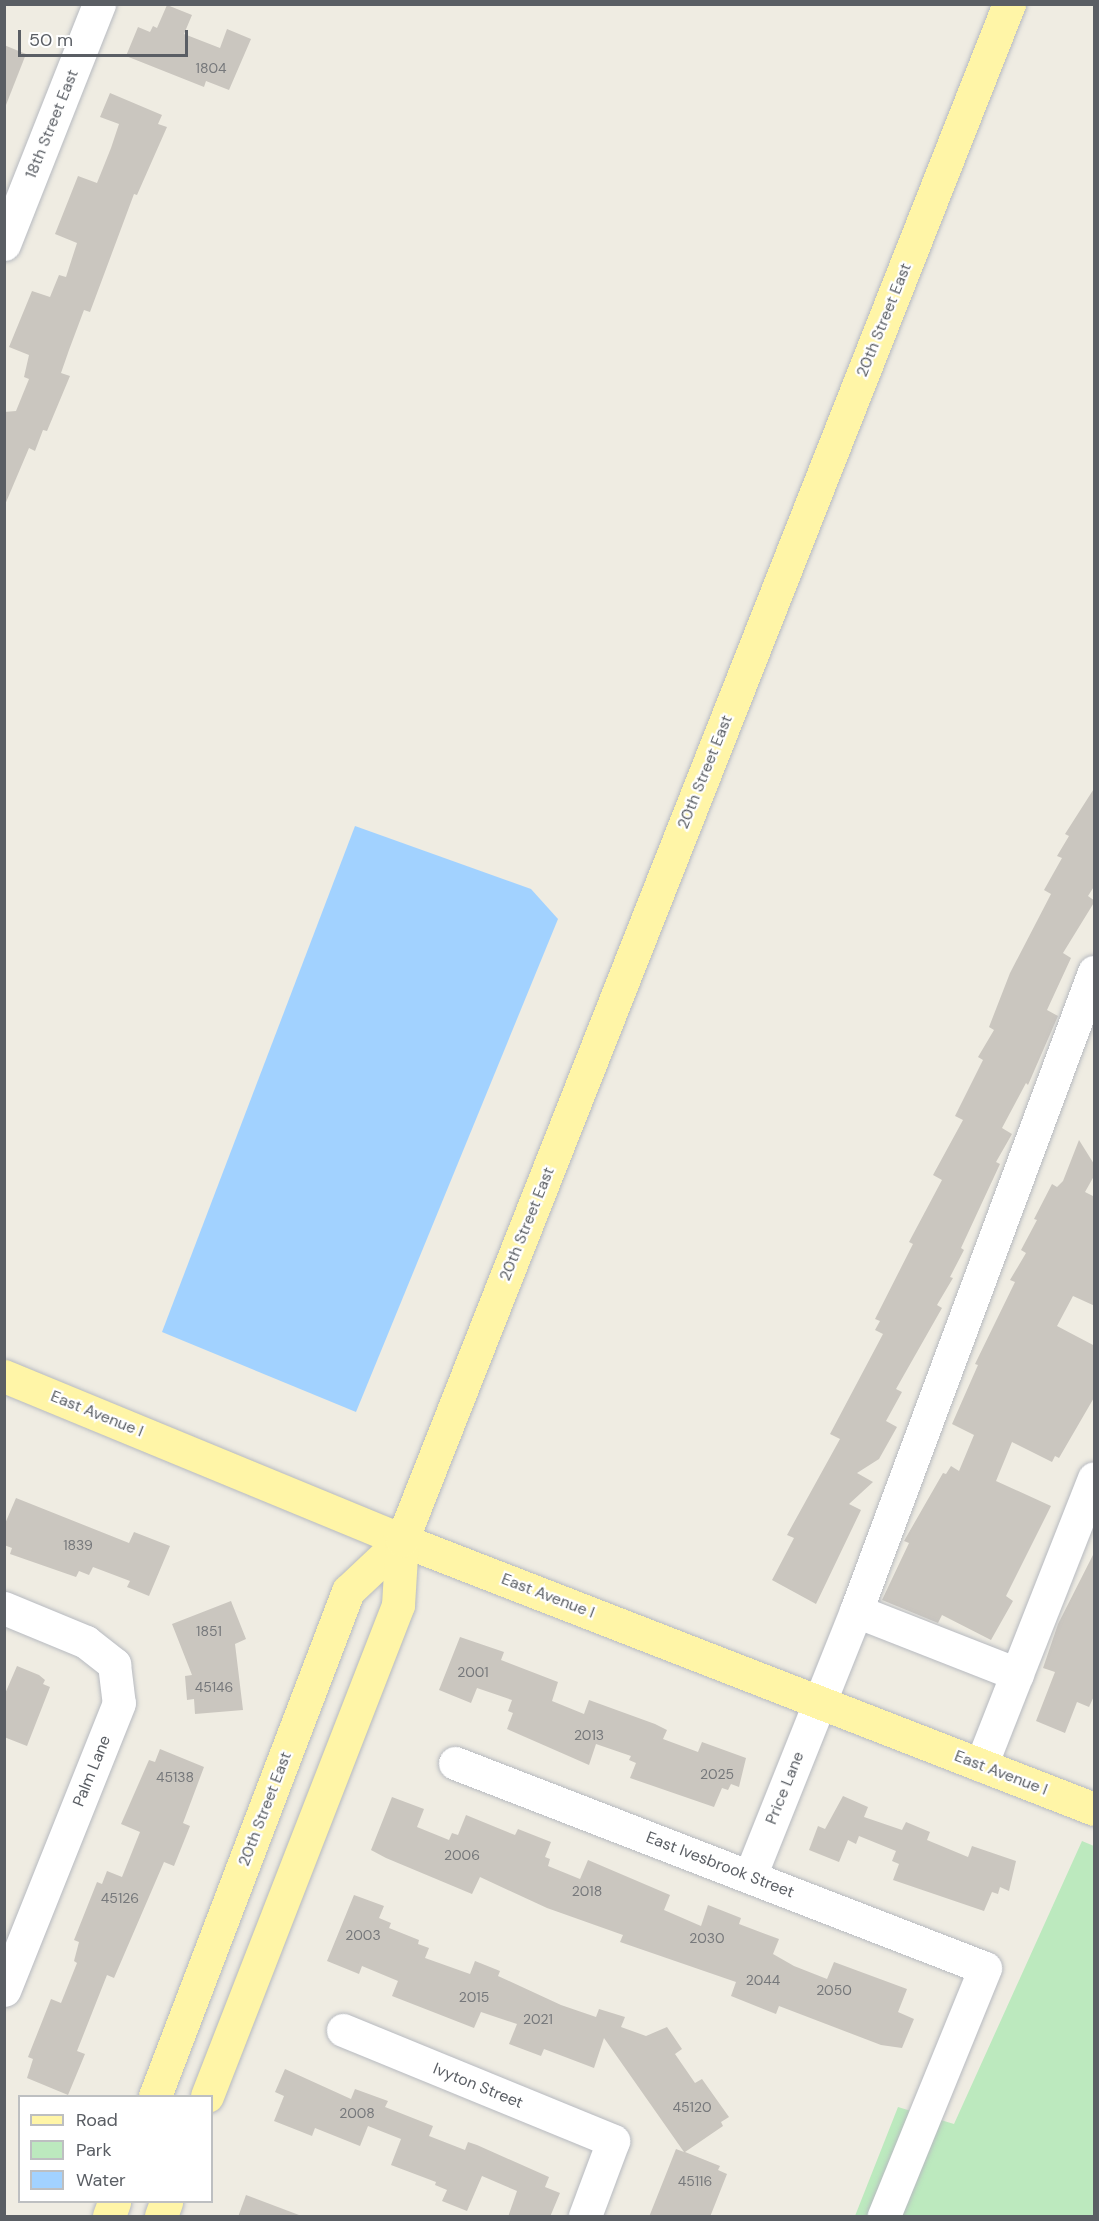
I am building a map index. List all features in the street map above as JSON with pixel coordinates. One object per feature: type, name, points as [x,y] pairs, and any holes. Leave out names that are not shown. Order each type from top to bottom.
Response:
[{"type":"main road","name":"20th Street East","points":[[208,2095],[398,1605],[402,1540],[1009,4]]},
{"type":"main road","name":"East Avenue I","points":[[4,1376],[402,1540],[1095,1809]]},
{"type":"main road","name":"20th Street East","points":[[156,2095],[348,1591],[402,1540]]},
{"type":"street","name":"18th Street East","points":[[4,244],[99,4]]},
{"type":"street","name":"Price Lane","points":[[750,1876],[856,1611],[1086,1018],[1095,972]]},
{"type":"street","points":[[981,1765],[1095,1478]]},
{"type":"street","name":"Palm Lane","points":[[4,1608],[86,1642],[114,1664],[119,1703],[4,1990]]},
{"type":"street","points":[[856,1611],[1017,1674]]},
{"type":"street","name":"East Ivesbrook Street","points":[[454,1763],[985,1968],[884,2217]]},
{"type":"street","name":"Ivyton Street","points":[[343,2030],[613,2141],[585,2217]]},
{"type":"green space","points":[[1082,1841],[1094,1846],[1094,2216],[855,2216],[898,2107],[954,2124]]},
{"type":"water","points":[[355,826],[531,889],[558,919],[356,1412],[162,1332]]},
{"type":"building","points":[[167,5],[192,15],[184,34],[220,48],[227,29],[251,39],[229,90],[206,81],[204,87],[126,56],[138,27],[150,32],[153,26],[157,28]]},
{"type":"building","points":[[4,45],[26,54],[6,105],[4,105]]},
{"type":"building","points":[[110,93],[162,115],[158,124],[167,127],[137,195],[134,194],[90,312],[84,310],[61,373],[70,376],[47,431],[43,430],[35,451],[29,448],[4,507],[4,412],[16,411],[29,379],[24,377],[29,355],[9,347],[32,291],[50,297],[59,275],[66,277],[77,243],[55,234],[78,176],[97,183],[111,148],[119,124],[100,117]]},
{"type":"building","points":[[1095,787],[1095,885],[1088,896],[1095,901],[1063,953],[1071,958],[1047,1010],[1058,1016],[1028,1085],[1026,1083],[1002,1128],[1012,1134],[996,1162],[1000,1164],[961,1248],[964,1250],[950,1277],[953,1278],[937,1305],[942,1308],[896,1389],[902,1392],[886,1421],[897,1427],[879,1459],[857,1473],[873,1482],[849,1504],[861,1510],[816,1604],[772,1580],[794,1538],[787,1535],[840,1439],[830,1434],[883,1334],[875,1330],[880,1321],[875,1319],[913,1244],[909,1242],[942,1180],[933,1175],[963,1120],[955,1116],[983,1060],[978,1057],[994,1030],[989,1027],[1010,973],[1051,894],[1044,890],[1062,858],[1057,856],[1069,836],[1065,834]]},
{"type":"building","points":[[1079,1140],[1094,1164],[1094,1176],[1085,1192],[1095,1197],[1095,1306],[1073,1296],[1057,1326],[1095,1346],[1095,1396],[1059,1458],[1055,1456],[1052,1462],[1012,1442],[996,1481],[1051,1506],[1006,1596],[1013,1601],[991,1640],[942,1615],[938,1623],[882,1600],[909,1543],[904,1541],[943,1473],[946,1474],[951,1466],[959,1471],[974,1435],[952,1424],[978,1365],[975,1364],[1015,1282],[1010,1280],[1026,1253],[1021,1250],[1037,1220],[1034,1219],[1052,1184],[1057,1187],[1063,1181]]},
{"type":"building","points":[[16,1498],[129,1543],[134,1532],[170,1546],[149,1596],[127,1587],[130,1581],[93,1567],[89,1575],[79,1571],[76,1577],[10,1554],[12,1548],[4,1545],[4,1526]]},
{"type":"building","points":[[1095,1551],[1095,1694],[1089,1707],[1077,1702],[1065,1733],[1036,1721],[1055,1672],[1043,1668],[1058,1624]]},
{"type":"building","points":[[231,1601],[246,1639],[235,1644],[243,1710],[195,1714],[194,1699],[187,1700],[185,1676],[192,1675],[172,1624]]},
{"type":"building","points":[[460,1637],[504,1652],[501,1660],[558,1682],[552,1701],[584,1714],[589,1700],[655,1724],[667,1730],[663,1739],[698,1752],[702,1742],[746,1758],[739,1787],[731,1784],[728,1790],[722,1788],[714,1807],[630,1778],[636,1763],[629,1760],[631,1756],[596,1744],[589,1765],[507,1729],[513,1713],[508,1711],[512,1700],[477,1688],[471,1703],[439,1690]]},
{"type":"building","points":[[17,1666],[39,1675],[45,1680],[43,1684],[50,1687],[27,1746],[4,1737],[4,1696]]},
{"type":"building","points":[[160,1749],[204,1767],[183,1823],[190,1826],[174,1866],[164,1862],[114,1978],[107,1975],[77,2051],[85,2054],[68,2095],[27,2078],[33,2059],[28,2057],[51,1999],[61,2003],[77,1963],[74,1961],[79,1942],[74,1940],[97,1882],[102,1884],[107,1871],[122,1877],[140,1832],[121,1824],[149,1760],[155,1762]]},
{"type":"building","points":[[843,1796],[868,1807],[864,1817],[902,1830],[906,1822],[930,1832],[927,1840],[968,1857],[972,1846],[1016,1861],[1009,1891],[1000,1887],[998,1894],[992,1892],[984,1911],[893,1880],[899,1864],[892,1861],[896,1851],[859,1836],[856,1844],[848,1840],[839,1862],[809,1850],[818,1826],[825,1829]]},
{"type":"building","points":[[392,1797],[424,1809],[417,1827],[449,1840],[452,1833],[458,1835],[466,1815],[515,1835],[518,1829],[551,1842],[545,1857],[550,1859],[548,1866],[580,1879],[588,1860],[670,1895],[664,1910],[701,1926],[708,1905],[741,1918],[739,1924],[779,1939],[773,1954],[794,1966],[827,1979],[834,1962],[907,1989],[898,2012],[914,2019],[902,2048],[881,2045],[779,2006],[776,2014],[731,1996],[736,1982],[620,1942],[623,1935],[547,1908],[480,1877],[472,1894],[386,1858],[371,1850]]},
{"type":"building","points":[[354,1895],[384,1906],[379,1918],[391,1923],[389,1928],[419,1940],[418,1944],[429,1948],[425,1958],[470,1974],[475,1961],[500,1971],[498,1976],[561,2005],[596,2017],[599,2009],[625,2017],[621,2027],[646,2036],[667,2027],[682,2049],[675,2054],[695,2083],[702,2079],[729,2117],[721,2122],[723,2126],[685,2152],[720,2166],[718,2170],[727,2174],[710,2217],[649,2217],[676,2149],[684,2152],[604,2038],[594,2068],[544,2049],[541,2056],[509,2044],[517,2024],[481,2012],[474,2028],[392,1996],[398,1981],[362,1966],[359,1974],[327,1961]]},
{"type":"building","points":[[285,2069],[351,2099],[355,2089],[388,2101],[385,2107],[433,2126],[429,2136],[465,2150],[468,2142],[477,2145],[549,2177],[545,2187],[560,2193],[550,2217],[508,2217],[517,2191],[482,2176],[467,2211],[442,2201],[447,2190],[435,2185],[436,2182],[391,2165],[401,2139],[368,2126],[360,2146],[315,2128],[312,2136],[274,2121],[284,2096],[275,2092]]},
{"type":"building","points":[[246,2195],[299,2215],[299,2217],[238,2217]]}]
